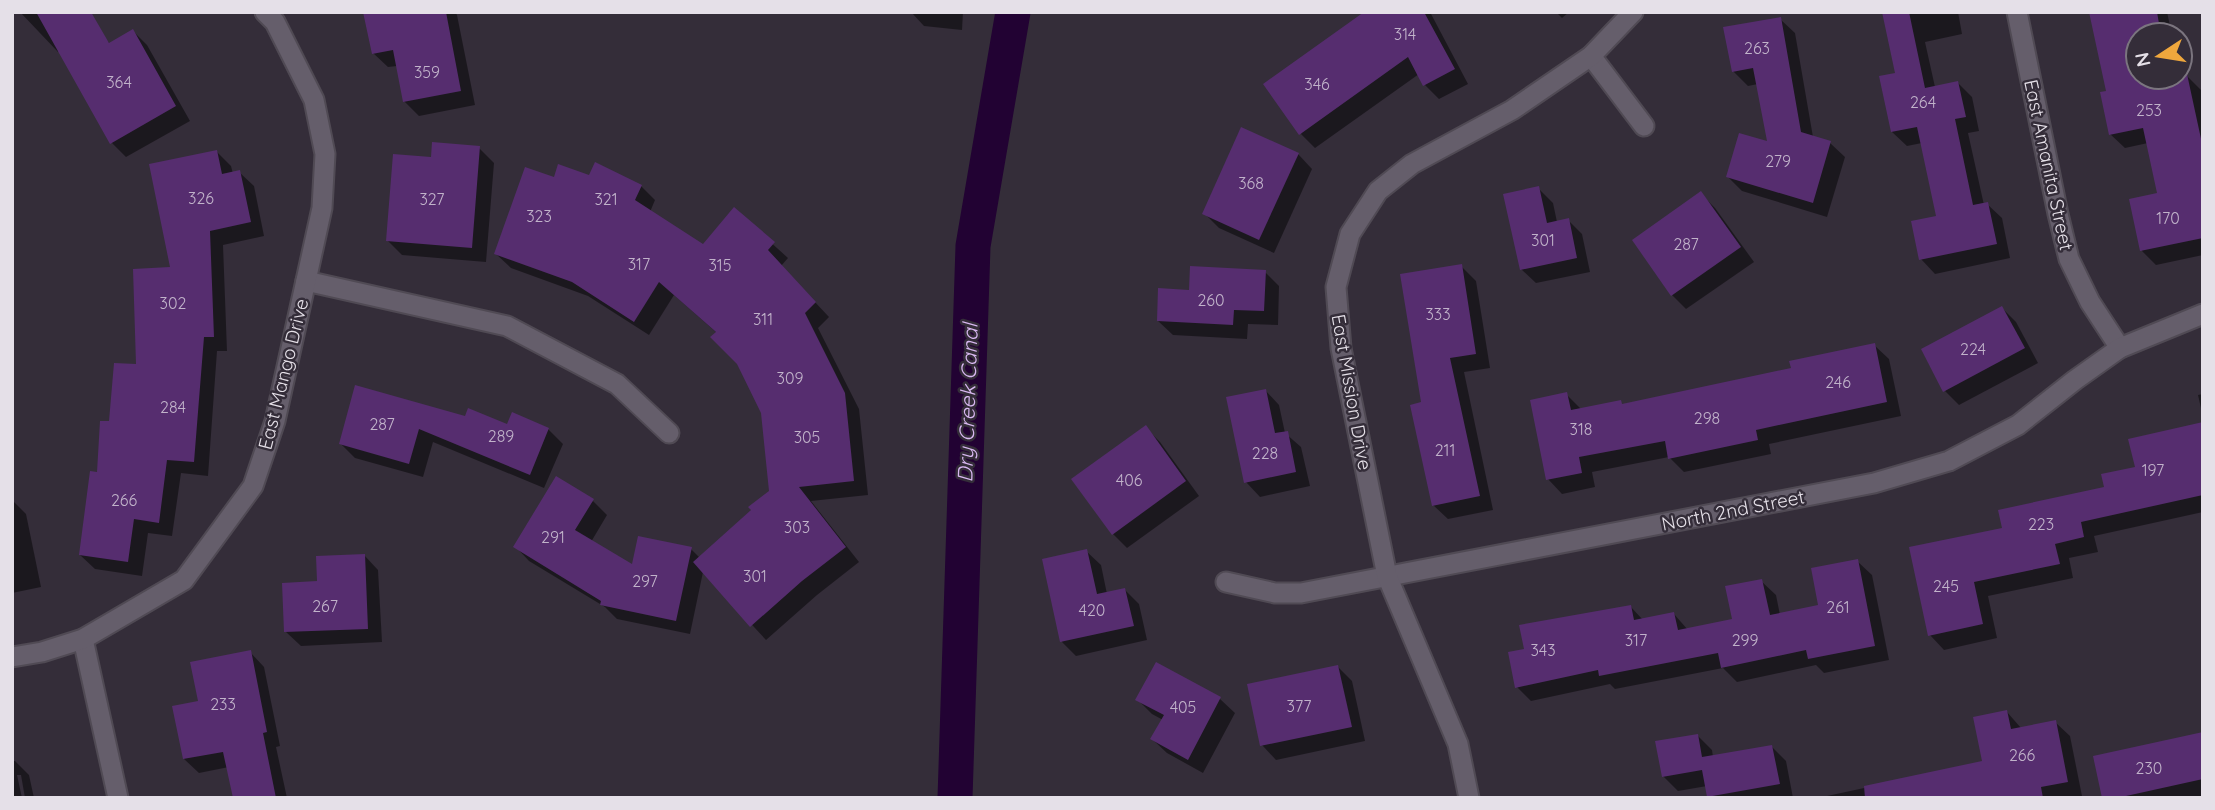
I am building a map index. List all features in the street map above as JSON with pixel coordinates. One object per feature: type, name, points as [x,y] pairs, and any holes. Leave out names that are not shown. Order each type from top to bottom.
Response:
[{"type":"street","name":"East Mission Drive","points":[[1469,798],[1458,744],[1387,576],[1341,348],[1336,287],[1350,234],[1378,191],[1412,164],[1512,110],[1591,56],[1633,12]]},
{"type":"street","name":"East Amanita Street","points":[[2017,12],[2069,259],[2090,302],[2120,348]]},
{"type":"street","name":"East Mango Drive","points":[[12,657],[42,652],[83,639],[184,580],[253,486],[275,421],[323,208],[325,155],[314,100],[274,16]]},
{"type":"street","points":[[1591,56],[1644,126]]},
{"type":"street","points":[[306,281],[507,326],[617,384],[669,433]]},
{"type":"street","name":"North 2nd Street","points":[[1226,582],[1275,593],[1301,593],[1874,483],[1949,461],[2018,425],[2120,348],[2203,314]]},
{"type":"street","points":[[83,639],[118,798]]},
{"type":"building","points":[[36,12],[91,12],[109,43],[133,29],[176,106],[110,144]]},
{"type":"building","points":[[363,12],[446,12],[461,91],[403,102],[393,50],[372,54]]},
{"type":"building","points":[[1364,12],[1424,12],[1455,69],[1423,86],[1408,57],[1299,135],[1263,84]]},
{"type":"building","points":[[1882,12],[1909,12],[1925,88],[1958,81],[1966,117],[1955,119],[1973,205],[1988,202],[1997,244],[1919,260],[1911,221],[1936,216],[1917,127],[1891,132],[1879,76],[1895,73]]},
{"type":"building","points":[[2089,12],[2157,12],[2159,21],[2124,21],[2124,91],[2191,91],[2203,148],[2203,238],[2140,251],[2129,199],[2157,193],[2143,128],[2109,135],[2100,92],[2106,91]]},
{"type":"building","points":[[1781,17],[1801,132],[1831,141],[1813,203],[1726,177],[1739,133],[1767,141],[1753,68],[1732,72],[1723,27]]},
{"type":"building","points":[[1241,127],[1299,153],[1259,240],[1202,214]]},
{"type":"building","points":[[432,142],[480,146],[472,248],[386,241],[393,154],[431,157]]},
{"type":"building","points":[[217,150],[222,174],[240,170],[251,222],[210,231],[214,337],[204,337],[194,462],[167,460],[159,523],[134,519],[128,562],[79,555],[90,471],[97,472],[100,421],[109,421],[114,363],[136,364],[133,269],[170,267],[149,164]]},
{"type":"building","points":[[595,162],[642,185],[635,200],[703,244],[734,207],[775,242],[768,250],[816,302],[805,313],[845,393],[854,481],[799,487],[846,547],[750,627],[693,562],[751,510],[748,507],[769,491],[761,413],[737,364],[710,337],[716,332],[659,282],[634,322],[572,282],[494,254],[525,167],[554,177],[558,164],[589,175]]},
{"type":"building","points":[[1539,186],[1547,223],[1569,218],[1577,258],[1520,270],[1503,194]]},
{"type":"building","points":[[1701,191],[1741,247],[1671,296],[1632,240]]},
{"type":"building","points":[[1462,264],[1476,354],[1450,358],[1480,496],[1432,506],[1410,405],[1421,402],[1400,274]]},
{"type":"building","points":[[1190,266],[1266,270],[1264,311],[1234,310],[1233,325],[1157,321],[1158,288],[1189,290]]},
{"type":"building","points":[[2002,306],[2025,348],[1943,392],[1921,349]]},
{"type":"building","points":[[1875,343],[1887,402],[1756,430],[1758,440],[1668,459],[1665,441],[1579,457],[1582,473],[1546,480],[1530,400],[1567,392],[1571,410],[1621,400],[1622,404],[1791,368],[1789,361]]},
{"type":"building","points":[[355,385],[465,416],[468,408],[507,424],[512,412],[549,428],[530,475],[419,429],[409,464],[339,444]]},
{"type":"building","points":[[1266,389],[1275,433],[1288,431],[1296,472],[1244,483],[1226,397]]},
{"type":"building","points":[[2203,422],[2203,495],[2081,522],[2084,537],[2055,544],[2060,564],[1974,582],[1983,624],[1928,636],[1909,547],[2002,528],[1998,510],[2104,487],[2101,474],[2135,467],[2128,439]]},
{"type":"building","points":[[1146,425],[1186,481],[1112,535],[1071,479]]},
{"type":"building","points":[[556,476],[594,499],[575,530],[632,564],[638,536],[692,547],[676,621],[600,605],[601,601],[513,547]]},
{"type":"building","points":[[1087,549],[1097,594],[1125,588],[1134,626],[1060,642],[1042,559]]},
{"type":"building","points":[[365,554],[368,629],[284,632],[282,583],[317,581],[316,556]]},
{"type":"building","points":[[1858,559],[1875,646],[1808,659],[1806,650],[1721,668],[1718,653],[1599,676],[1598,670],[1515,688],[1508,652],[1524,649],[1519,625],[1631,605],[1634,620],[1674,612],[1678,630],[1732,619],[1725,586],[1762,579],[1770,615],[1818,605],[1811,568]]},
{"type":"building","points":[[251,650],[267,732],[263,733],[276,798],[233,798],[223,752],[183,759],[172,706],[198,701],[190,662]]},
{"type":"building","points":[[1156,662],[1221,697],[1188,760],[1150,739],[1164,715],[1135,700]]},
{"type":"building","points":[[1338,665],[1352,727],[1260,746],[1247,684]]},
{"type":"building","points":[[2007,710],[2011,729],[2056,720],[2068,782],[2041,787],[2043,798],[1865,798],[1864,786],[1982,761],[1973,717]]},
{"type":"building","points":[[2203,732],[2203,779],[2117,798],[2102,798],[2093,756]]},
{"type":"building","points":[[1698,734],[1702,757],[1772,745],[1780,784],[1707,797],[1702,770],[1662,777],[1655,741]]},
{"type":"waterway","name":"Dry Creek Canal","points":[[955,798],[973,246],[1013,12]]}]
